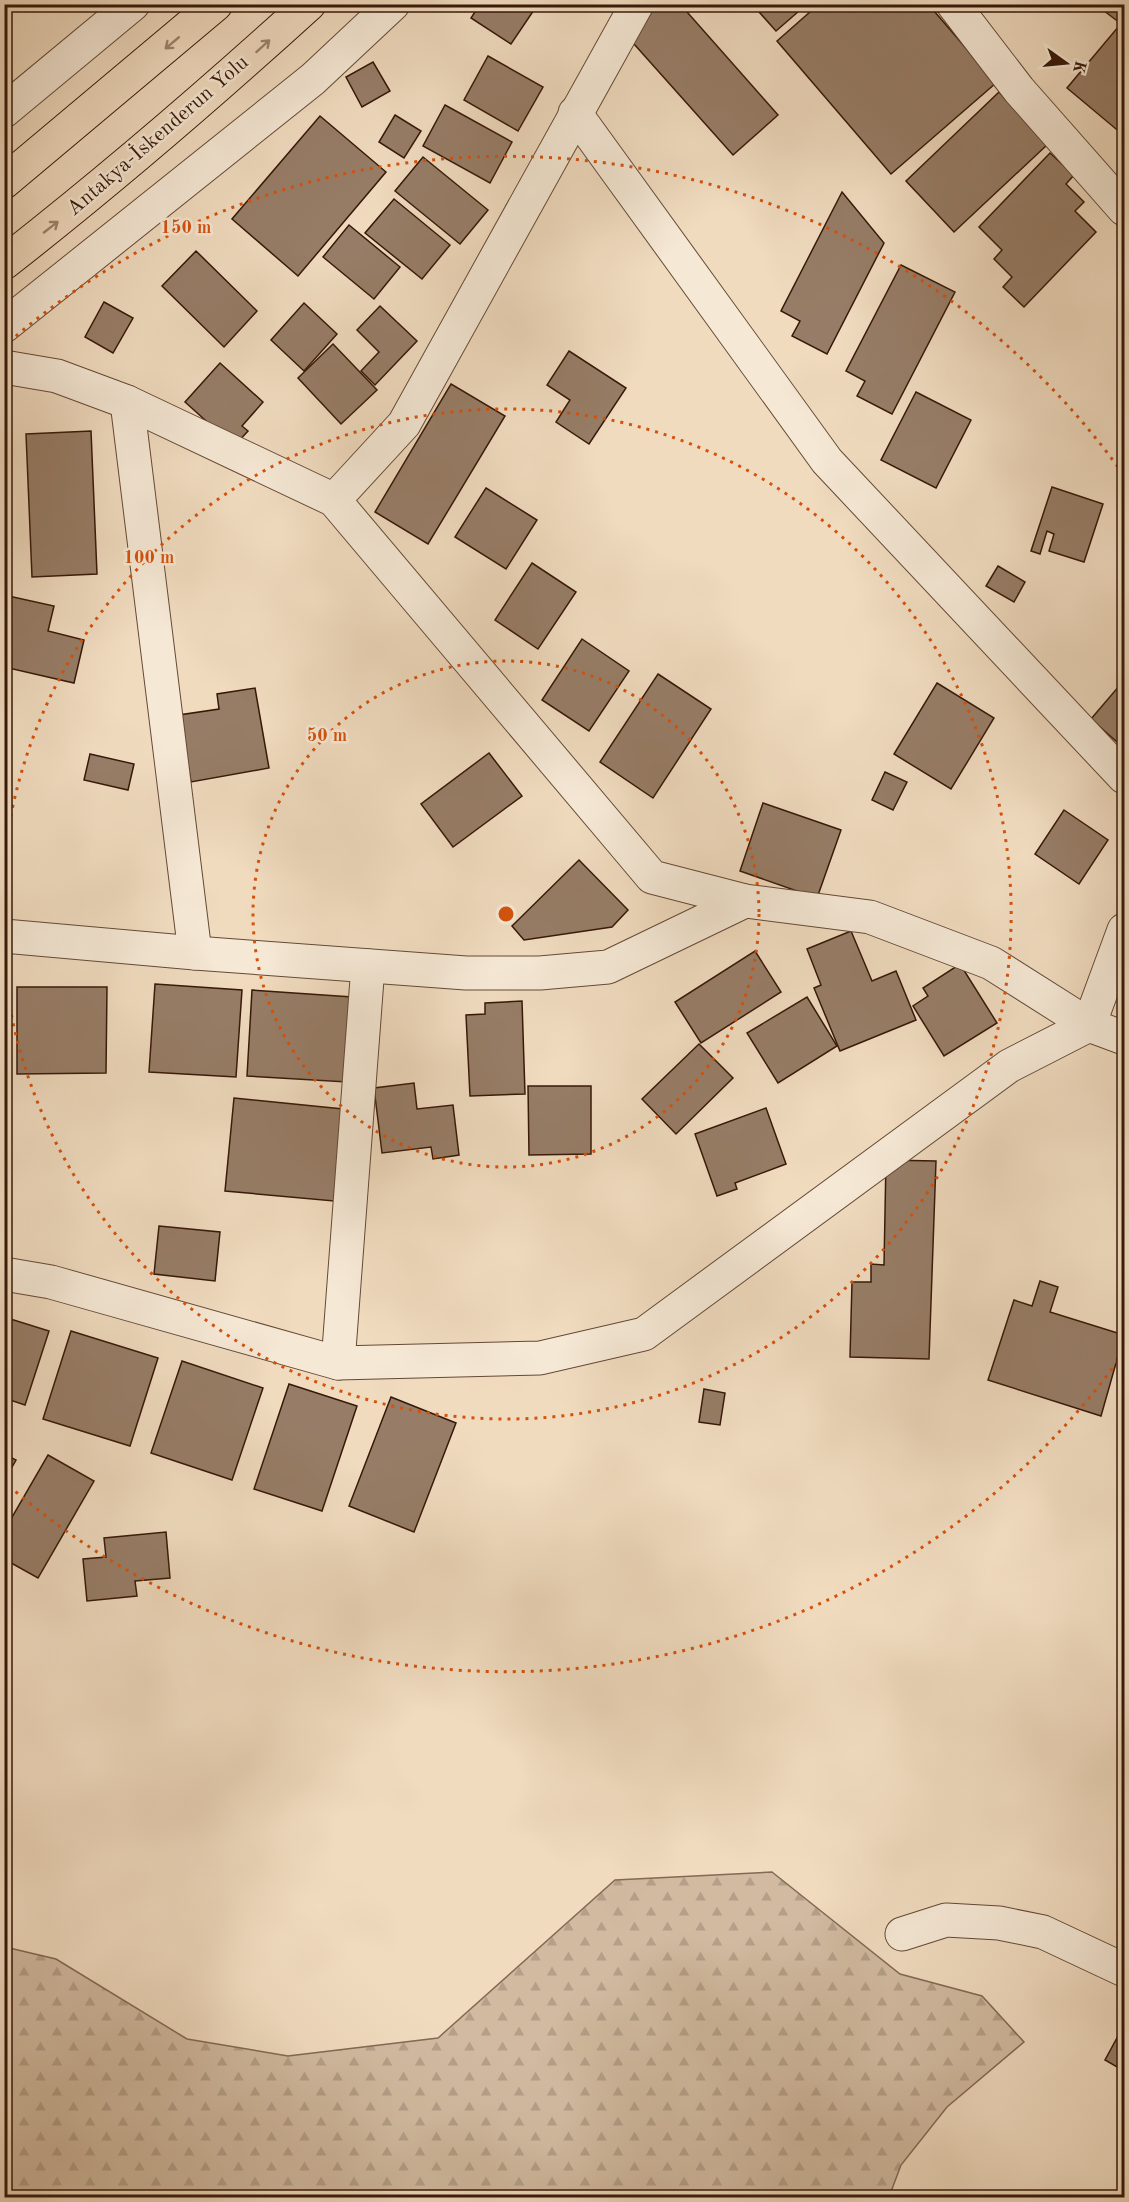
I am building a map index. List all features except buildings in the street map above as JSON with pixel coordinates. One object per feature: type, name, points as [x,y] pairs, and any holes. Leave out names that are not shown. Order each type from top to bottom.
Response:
[{"type":"highway","points":[[4,182],[216,4]]},
{"type":"highway","name":"Antakya-İskenderun Yolu","points":[[4,263],[93,193],[309,4]]},
{"type":"street","points":[[4,111],[133,4]]},
{"type":"street","points":[[4,326],[313,79],[393,4]]},
{"type":"street","points":[[334,500],[404,423],[637,4]]},
{"type":"street","points":[[953,4],[1019,90],[1125,209]]},
{"type":"street","points":[[575,113],[826,461],[1125,777]]},
{"type":"street","points":[[4,367],[57,376],[126,402],[334,500],[652,877],[745,901],[870,917],[991,963],[1089,1025],[1125,1038]]},
{"type":"street","points":[[126,402],[195,954]]},
{"type":"street","points":[[4,936],[195,954],[466,973],[540,973],[608,967],[745,901]]},
{"type":"street","points":[[4,1274],[51,1282],[338,1363],[540,1358],[644,1334],[1009,1066],[1089,1025],[1125,930]]},
{"type":"street","points":[[338,1363],[368,966]]},
{"type":"street","points":[[902,1935],[946,1920],[999,1923],[1043,1932],[1125,1970]]},
{"type":"green space","points":[[772,1872],[900,1974],[982,1996],[1024,2042],[947,2107],[901,2165],[889,2197],[5,2197],[5,1947],[56,1959],[187,2039],[288,2056],[438,2038],[615,1880]]}]
